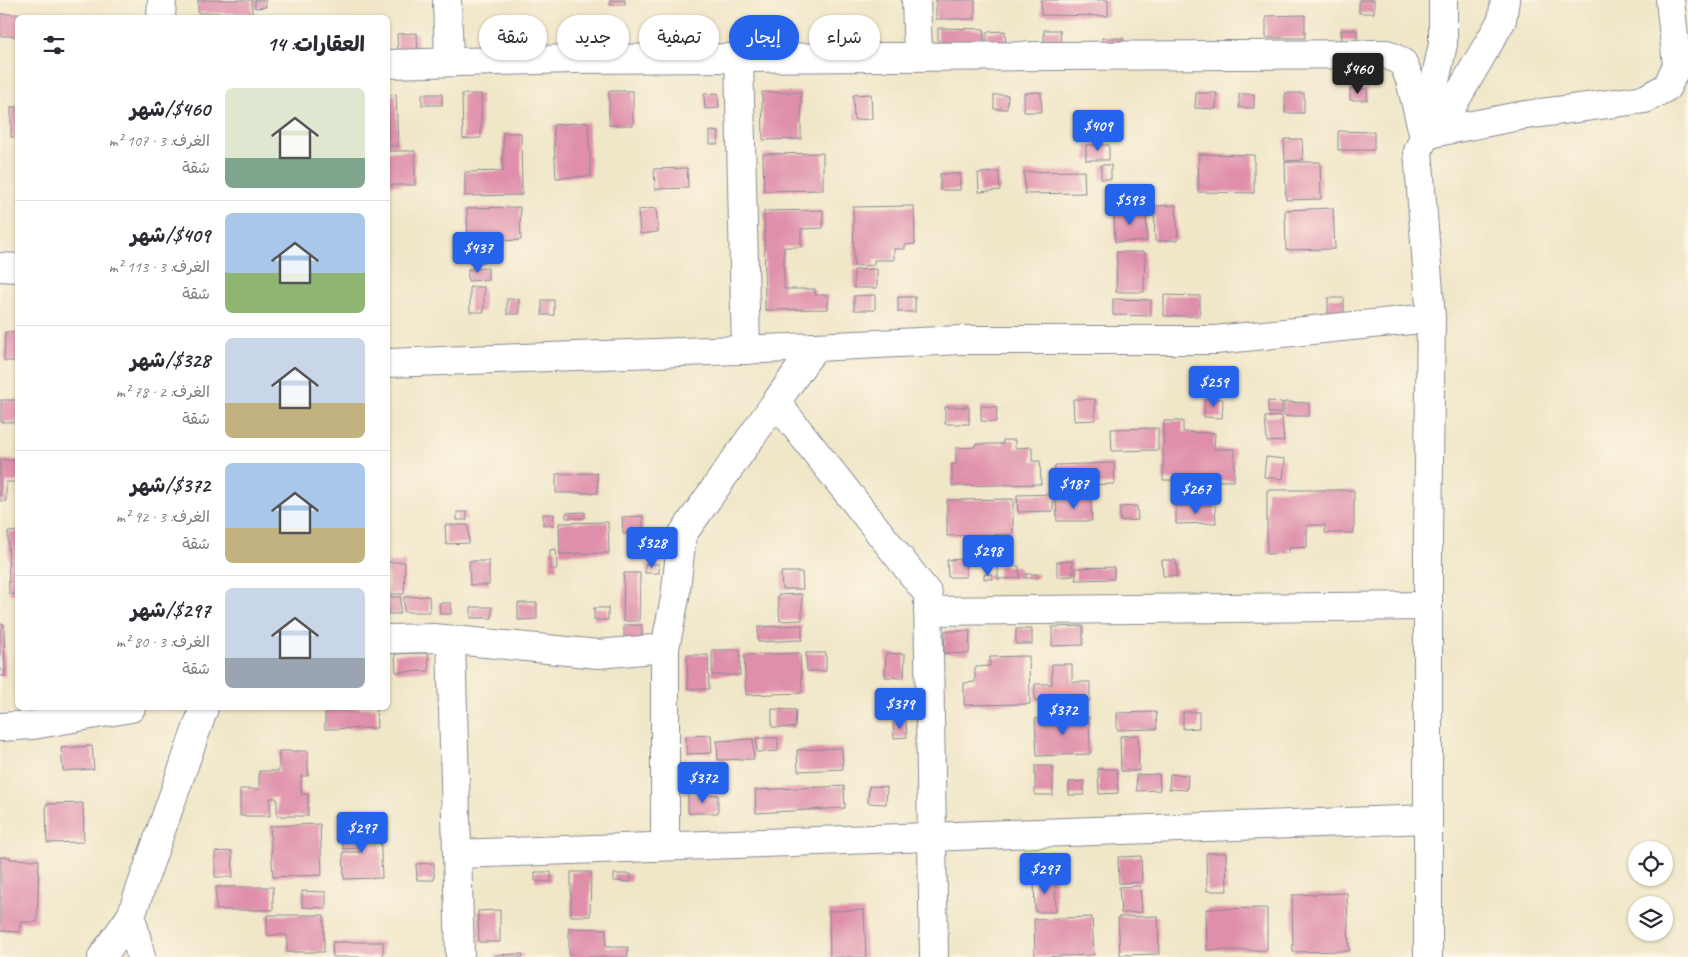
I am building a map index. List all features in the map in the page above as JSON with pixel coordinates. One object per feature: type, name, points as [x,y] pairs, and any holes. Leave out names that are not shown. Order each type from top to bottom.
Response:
[{"type":"street","points":[[161,15],[162,0]]},
{"type":"street","points":[[447,0],[449,62]]},
{"type":"street","points":[[916,0],[918,56]]},
{"type":"street","points":[[1430,135],[1443,44],[1443,0]]},
{"type":"street","points":[[1428,957],[1428,606],[1431,318],[1418,150],[1430,135],[1502,20],[1505,0]]},
{"type":"street","points":[[1430,135],[1519,116],[1645,99],[1667,88],[1677,64],[1670,0]]},
{"type":"street","points":[[799,57],[1387,54],[1403,63],[1430,135]]},
{"type":"street","points":[[390,64],[572,59],[729,58]]},
{"type":"street","points":[[739,60],[746,350]]},
{"type":"street","points":[[0,267],[15,268]]},
{"type":"street","points":[[390,363],[961,340],[1215,340],[1431,318]]},
{"type":"street","points":[[666,846],[666,648],[675,598],[682,534],[815,347]]},
{"type":"street","points":[[776,402],[928,594],[934,957]]},
{"type":"street","points":[[928,612],[1428,606]]},
{"type":"street","points":[[390,639],[434,638],[598,654],[666,648]]},
{"type":"street","points":[[451,640],[460,957]]},
{"type":"street","points":[[0,727],[33,725],[119,710]]},
{"type":"street","points":[[102,957],[131,916],[203,710]]},
{"type":"street","points":[[457,854],[1428,819]]},
{"type":"street","points":[[131,916],[141,957]]},
{"type":"building","points":[[198,0],[252,0],[252,13],[198,13]]},
{"type":"building","points":[[255,0],[265,0],[266,7],[255,8]]},
{"type":"building","points":[[610,0],[625,0],[625,5],[610,5]]},
{"type":"building","points":[[936,0],[975,0],[975,19],[936,19]]},
{"type":"building","points":[[1041,0],[1108,0],[1108,16],[1041,15]]},
{"type":"building","points":[[1359,0],[1374,0],[1374,13],[1359,13]]},
{"type":"building","points":[[0,14],[20,14],[15,15],[15,36],[0,36]]},
{"type":"building","points":[[1305,15],[1305,38],[1266,38],[1266,16]]},
{"type":"building","points":[[938,28],[984,29],[984,46],[938,46]]},
{"type":"building","points":[[1044,30],[1060,30],[1061,45],[1044,45]]},
{"type":"building","points":[[1341,30],[1357,30],[1357,42],[1342,42]]},
{"type":"building","points":[[1005,31],[1006,45],[987,46],[987,32]]},
{"type":"building","points":[[417,33],[418,53],[398,54],[397,34]]},
{"type":"building","points":[[1102,38],[1123,38],[1123,50],[1102,50]]},
{"type":"building","points":[[1350,89],[1367,89],[1367,100],[1350,100]]},
{"type":"building","points":[[609,91],[633,91],[633,125],[609,125]]},
{"type":"building","points":[[762,92],[801,92],[801,139],[763,140]]},
{"type":"building","points":[[1041,92],[1042,112],[1024,112],[1024,93]]},
{"type":"building","points":[[718,93],[719,108],[705,109],[704,94]]},
{"type":"building","points":[[1196,93],[1217,93],[1216,109],[1195,108]]},
{"type":"building","points":[[1285,93],[1304,93],[1304,113],[1285,113]]},
{"type":"building","points":[[396,94],[398,146],[390,146],[390,95]]},
{"type":"building","points":[[422,94],[442,94],[442,105],[422,105]]},
{"type":"building","points":[[462,94],[481,94],[481,138],[463,139]]},
{"type":"building","points":[[871,94],[872,119],[854,120],[853,95]]},
{"type":"building","points":[[1239,94],[1254,94],[1254,108],[1239,108]]},
{"type":"building","points":[[994,95],[1008,95],[1007,109],[994,109]]},
{"type":"building","points":[[11,107],[15,107],[15,137],[11,137]]},
{"type":"building","points":[[588,122],[591,176],[556,178],[553,125]]},
{"type":"building","points":[[710,131],[719,132],[718,144],[710,144]]},
{"type":"building","points":[[1338,131],[1374,132],[1374,150],[1338,150]]},
{"type":"building","points":[[503,133],[521,133],[522,195],[465,196],[465,172],[503,171]]},
{"type":"building","points":[[1284,139],[1302,139],[1303,160],[1285,161]]},
{"type":"building","points":[[1086,145],[1109,145],[1109,160],[1086,160]]},
{"type":"building","points":[[390,151],[415,151],[415,185],[390,185]]},
{"type":"building","points":[[823,153],[823,190],[764,191],[763,154]]},
{"type":"building","points":[[1199,154],[1254,155],[1254,193],[1198,192]]},
{"type":"building","points":[[1285,162],[1320,162],[1321,199],[1286,200]]},
{"type":"building","points":[[1101,165],[1111,165],[1111,179],[1101,179]]},
{"type":"building","points":[[687,168],[688,188],[655,189],[654,169]]},
{"type":"building","points":[[1084,171],[1085,193],[1025,194],[1024,172]]},
{"type":"building","points":[[999,172],[1000,190],[979,192],[978,173]]},
{"type":"building","points":[[940,174],[960,174],[960,190],[940,190]]},
{"type":"building","points":[[1176,205],[1178,240],[1155,241],[1154,206]]},
{"type":"building","points":[[914,206],[915,244],[905,245],[905,249],[894,249],[894,260],[874,260],[874,265],[854,266],[853,207]]},
{"type":"building","points":[[520,207],[521,240],[468,242],[467,208]]},
{"type":"building","points":[[656,208],[658,232],[640,234],[638,210]]},
{"type":"building","points":[[1333,208],[1335,249],[1286,250],[1285,210]]},
{"type":"building","points":[[823,210],[823,228],[801,229],[801,247],[784,247],[784,289],[815,289],[815,295],[828,295],[828,309],[765,310],[764,211]]},
{"type":"building","points":[[1114,211],[1146,211],[1147,241],[1115,242]]},
{"type":"building","points":[[468,247],[485,247],[486,262],[468,263]]},
{"type":"building","points":[[1117,252],[1145,252],[1144,292],[1116,292]]},
{"type":"building","points":[[488,268],[488,280],[468,281],[468,269]]},
{"type":"building","points":[[877,269],[877,288],[854,288],[854,270]]},
{"type":"building","points":[[470,287],[484,287],[484,312],[470,312]]},
{"type":"building","points":[[875,295],[875,310],[854,310],[854,296]]},
{"type":"building","points":[[1164,295],[1200,296],[1200,316],[1164,316]]},
{"type":"building","points":[[898,297],[915,297],[915,312],[898,312]]},
{"type":"building","points":[[1328,298],[1344,298],[1344,316],[1328,316]]},
{"type":"building","points":[[507,299],[519,299],[519,314],[507,314]]},
{"type":"building","points":[[1113,299],[1151,300],[1151,316],[1113,315]]},
{"type":"building","points":[[542,300],[554,300],[554,315],[542,315]]},
{"type":"building","points":[[5,332],[15,332],[15,361],[4,361]]},
{"type":"building","points":[[1073,399],[1095,399],[1095,420],[1074,421]]},
{"type":"building","points":[[1205,399],[1223,399],[1222,418],[1204,417]]},
{"type":"building","points":[[1,400],[15,400],[15,422],[1,422]]},
{"type":"building","points":[[1268,401],[1282,402],[1282,413],[1268,413]]},
{"type":"building","points":[[1284,402],[1309,403],[1309,416],[1284,416]]},
{"type":"building","points":[[981,406],[997,407],[996,422],[981,421]]},
{"type":"building","points":[[945,407],[969,407],[969,424],[945,424]]},
{"type":"building","points":[[1282,416],[1284,441],[1267,442],[1265,417]]},
{"type":"building","points":[[1164,421],[1183,421],[1183,432],[1215,433],[1214,449],[1235,449],[1234,481],[1163,480]]},
{"type":"building","points":[[1158,428],[1158,450],[1112,451],[1111,429]]},
{"type":"building","points":[[1003,440],[1015,440],[1015,448],[1032,447],[1032,461],[1040,461],[1041,484],[952,486],[952,464],[956,464],[956,448],[975,447],[975,444],[1003,444]]},
{"type":"building","points":[[1266,457],[1285,459],[1283,479],[1264,477]]},
{"type":"building","points":[[0,460],[15,460],[15,482],[6,482],[6,501],[0,501]]},
{"type":"building","points":[[1114,463],[1115,484],[1055,486],[1055,465]]},
{"type":"building","points":[[597,473],[598,493],[556,493],[556,474]]},
{"type":"building","points":[[1267,490],[1354,490],[1354,533],[1325,533],[1325,525],[1307,525],[1307,547],[1289,548],[1289,553],[1267,554]]},
{"type":"building","points":[[1053,494],[1053,511],[1018,512],[1017,495]]},
{"type":"building","points":[[1091,498],[1092,521],[1057,521],[1056,499]]},
{"type":"building","points":[[1013,499],[1013,534],[947,536],[947,500]]},
{"type":"building","points":[[1215,505],[1216,523],[1176,524],[1176,506]]},
{"type":"building","points":[[1137,506],[1138,520],[1120,521],[1120,507]]},
{"type":"building","points":[[457,512],[467,512],[467,520],[457,520]]},
{"type":"building","points":[[585,512],[585,518],[566,518],[566,513]]},
{"type":"building","points":[[543,514],[554,514],[554,525],[543,525]]},
{"type":"building","points":[[643,516],[643,533],[623,534],[622,517]]},
{"type":"building","points":[[608,522],[609,553],[560,554],[559,523]]},
{"type":"building","points":[[445,525],[468,525],[469,543],[446,544]]},
{"type":"building","points":[[15,531],[15,594],[9,594],[8,532]]},
{"type":"building","points":[[556,549],[557,569],[550,569],[550,550]]},
{"type":"building","points":[[966,559],[966,577],[948,577],[947,560]]},
{"type":"building","points":[[1162,560],[1176,560],[1177,576],[1163,576]]},
{"type":"building","points":[[469,561],[489,561],[489,585],[470,585]]},
{"type":"building","points":[[1072,561],[1073,576],[1057,577],[1057,562]]},
{"type":"building","points":[[390,562],[405,562],[404,594],[390,594]]},
{"type":"building","points":[[645,564],[659,564],[659,573],[645,573]]},
{"type":"building","points":[[998,566],[1019,566],[1020,578],[998,579]]},
{"type":"building","points":[[1114,567],[1114,579],[1076,580],[1075,568]]},
{"type":"building","points":[[781,572],[802,572],[803,589],[782,589]]},
{"type":"building","points":[[624,573],[640,573],[639,621],[623,621]]},
{"type":"building","points":[[984,574],[992,574],[993,579],[984,579]]},
{"type":"building","points":[[1026,574],[1038,574],[1038,578],[1026,578]]},
{"type":"building","points":[[802,594],[802,620],[780,621],[778,595]]},
{"type":"building","points":[[429,596],[430,612],[404,612],[404,597]]},
{"type":"building","points":[[390,597],[401,597],[400,614],[390,614]]},
{"type":"building","points":[[439,603],[451,603],[451,614],[440,614]]},
{"type":"building","points":[[518,603],[537,603],[537,619],[518,620]]},
{"type":"building","points":[[471,607],[492,607],[492,618],[471,618]]},
{"type":"building","points":[[594,608],[608,608],[608,620],[594,620]]},
{"type":"building","points":[[0,624],[4,624],[5,676],[0,676]]},
{"type":"building","points":[[624,625],[642,625],[642,641],[624,642]]},
{"type":"building","points":[[802,625],[802,640],[758,642],[758,627]]},
{"type":"building","points":[[1083,626],[1083,645],[1052,646],[1052,627]]},
{"type":"building","points":[[1016,629],[1032,629],[1032,644],[1016,644]]},
{"type":"building","points":[[945,631],[970,631],[969,654],[944,653]]},
{"type":"building","points":[[712,650],[740,650],[740,675],[712,675]]},
{"type":"building","points":[[428,653],[429,671],[396,672],[395,654]]},
{"type":"building","points":[[800,653],[802,693],[746,695],[744,655]]},
{"type":"building","points":[[806,653],[826,653],[826,671],[807,671]]},
{"type":"building","points":[[886,653],[905,654],[904,678],[885,677]]},
{"type":"building","points":[[687,655],[708,655],[709,689],[688,689]]},
{"type":"building","points":[[1029,656],[1030,704],[964,705],[964,683],[975,682],[975,667],[990,666],[990,657]]},
{"type":"building","points":[[1052,664],[1072,664],[1072,682],[1090,682],[1090,701],[1035,701],[1035,684],[1052,684]]},
{"type":"building","points":[[772,709],[796,710],[795,728],[772,727]]},
{"type":"building","points":[[325,710],[376,710],[377,728],[325,729]]},
{"type":"building","points":[[1156,712],[1157,729],[1117,730],[1117,713]]},
{"type":"building","points":[[1183,712],[1199,712],[1199,728],[1183,729]]},
{"type":"building","points":[[1089,717],[1090,754],[1037,756],[1035,719]]},
{"type":"building","points":[[906,721],[907,737],[894,738],[893,722]]},
{"type":"building","points":[[711,735],[712,753],[687,754],[686,736]]},
{"type":"building","points":[[1138,735],[1139,771],[1121,771],[1120,736]]},
{"type":"building","points":[[756,738],[778,738],[778,751],[757,752]]},
{"type":"building","points":[[753,739],[754,759],[718,760],[717,741]]},
{"type":"building","points":[[92,746],[94,769],[63,771],[61,748]]},
{"type":"building","points":[[842,748],[843,769],[798,771],[797,750]]},
{"type":"building","points":[[279,751],[308,751],[308,776],[301,776],[301,794],[308,794],[308,816],[277,816],[277,798],[270,798],[270,816],[240,816],[240,789],[259,789],[259,771],[279,771]]},
{"type":"building","points":[[1035,766],[1053,766],[1053,795],[1035,795]]},
{"type":"building","points":[[1098,769],[1117,769],[1118,793],[1099,794]]},
{"type":"building","points":[[1159,774],[1160,790],[1137,791],[1136,775]]},
{"type":"building","points":[[1170,774],[1188,775],[1187,790],[1169,789]]},
{"type":"building","points":[[1084,781],[1084,795],[1069,795],[1069,782]]},
{"type":"building","points":[[844,786],[845,808],[756,813],[755,790]]},
{"type":"building","points":[[869,786],[887,787],[886,804],[868,803]]},
{"type":"building","points":[[688,794],[718,795],[718,813],[688,813]]},
{"type":"building","points":[[83,803],[84,842],[47,843],[46,804]]},
{"type":"building","points":[[320,824],[322,875],[273,877],[270,826]]},
{"type":"building","points":[[380,828],[382,878],[344,879],[343,852],[360,852],[360,848],[343,849],[342,829]]},
{"type":"building","points":[[232,851],[233,877],[215,877],[215,852]]},
{"type":"building","points":[[1206,853],[1226,853],[1227,891],[1207,891]]},
{"type":"building","points":[[1141,856],[1142,882],[1119,883],[1118,857]]},
{"type":"building","points":[[0,857],[39,860],[37,922],[20,922],[20,932],[0,931]]},
{"type":"building","points":[[434,863],[434,880],[417,880],[416,864]]},
{"type":"building","points":[[535,872],[551,872],[551,882],[535,881]]},
{"type":"building","points":[[571,872],[591,872],[590,916],[571,916]]},
{"type":"building","points":[[614,874],[631,874],[631,882],[614,881]]},
{"type":"building","points":[[1055,878],[1056,912],[1035,912],[1034,879]]},
{"type":"building","points":[[1140,886],[1142,912],[1121,913],[1119,887]]},
{"type":"building","points":[[216,887],[273,887],[273,910],[216,910]]},
{"type":"building","points":[[302,891],[326,892],[326,908],[302,907]]},
{"type":"building","points":[[1347,893],[1349,951],[1293,952],[1292,895]]},
{"type":"building","points":[[1267,908],[1267,950],[1207,950],[1206,909]]},
{"type":"building","points":[[500,910],[500,942],[479,942],[478,911]]},
{"type":"building","points":[[864,910],[866,957],[830,957],[829,911]]},
{"type":"building","points":[[267,915],[324,915],[324,952],[287,952],[287,935],[267,935]]},
{"type":"building","points":[[1158,916],[1159,954],[1120,955],[1118,917]]},
{"type":"building","points":[[1092,917],[1094,955],[1035,957],[1034,919]]},
{"type":"building","points":[[569,928],[606,929],[606,947],[628,947],[628,957],[569,957]]},
{"type":"building","points":[[332,942],[383,942],[383,957],[333,957]]},
{"type":"building","points":[[523,954],[523,957],[494,957],[494,955]]}]
